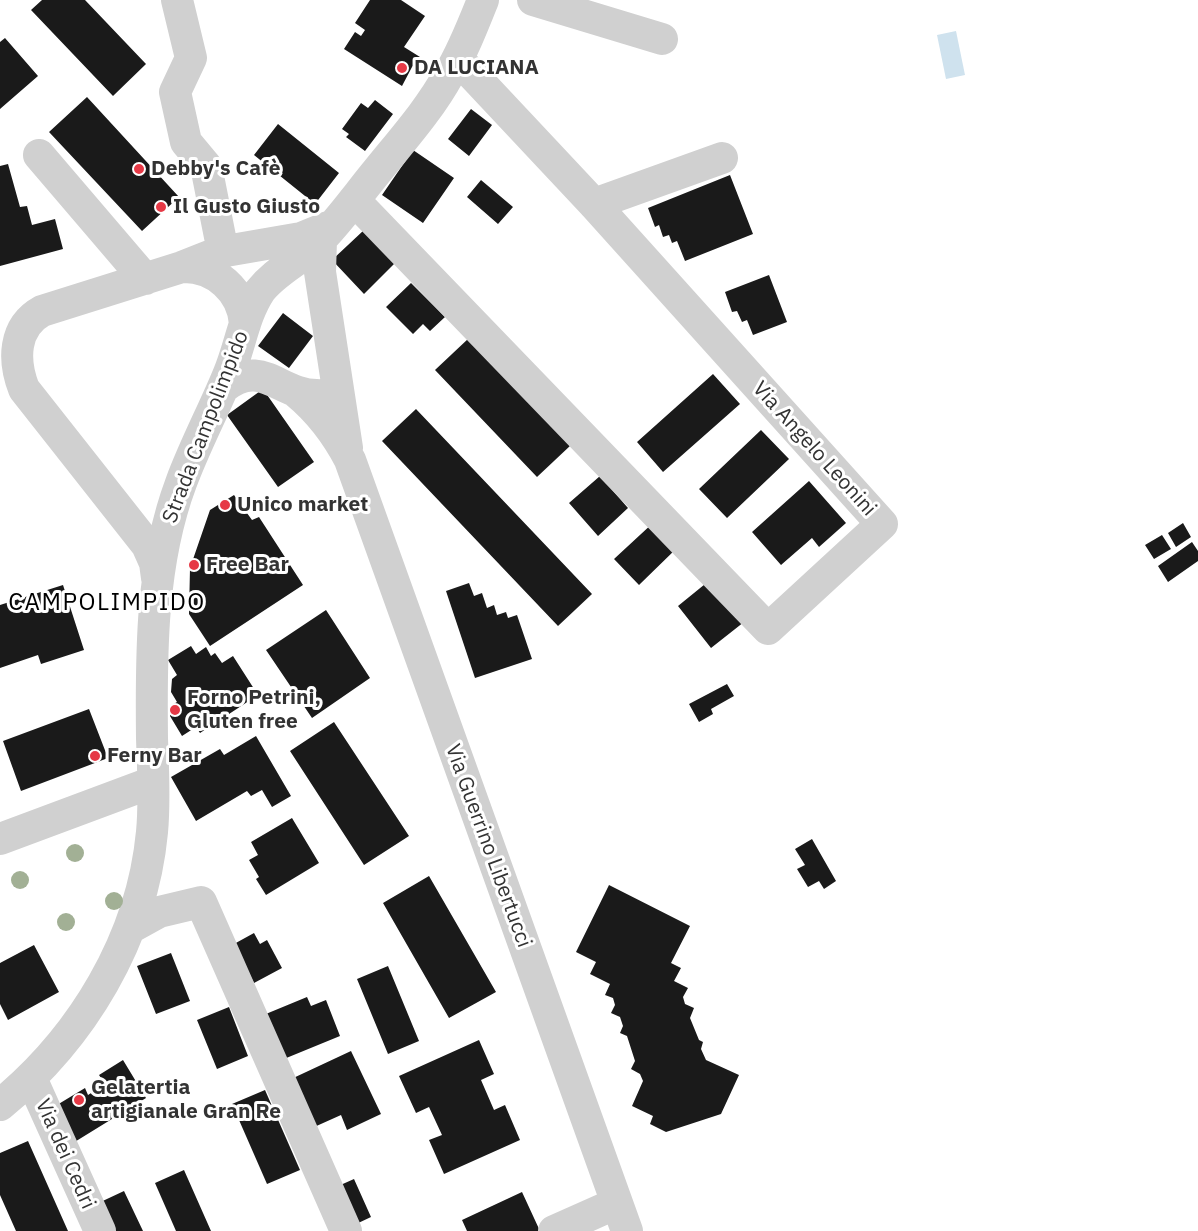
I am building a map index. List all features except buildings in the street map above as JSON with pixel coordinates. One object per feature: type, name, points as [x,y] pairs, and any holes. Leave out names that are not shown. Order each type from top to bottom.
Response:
[{"type":"street","points":[[177,0],[191,58],[175,92],[186,142],[206,166],[227,251]]},
{"type":"street","name":"Strada Campolimpido","points":[[0,1105],[55,1053],[80,1021],[130,928],[140,898],[150,850],[154,810],[152,681],[158,583],[171,512],[189,460],[224,387],[252,305],[261,291],[337,220],[431,102],[458,59],[483,0]]},
{"type":"street","points":[[533,0],[663,39]]},
{"type":"street","name":"Via Angelo Leonini","points":[[337,220],[768,629],[882,524],[594,204],[458,59]]},
{"type":"street","points":[[39,155],[145,279]]},
{"type":"street","points":[[594,204],[722,158]]},
{"type":"street","points":[[0,327],[42,311],[227,251],[313,234],[337,220]]},
{"type":"street","name":"Via Guerrino Libertucci","points":[[337,220],[321,272],[350,460]]},
{"type":"street","name":"Via Guerrino Libertucci","points":[[227,251],[255,254],[275,262],[314,294],[328,315]]},
{"type":"street","points":[[182,267],[200,268],[221,279],[239,299],[245,324]]},
{"type":"street","points":[[24,389],[18,371],[17,345],[28,321],[42,311]]},
{"type":"street","points":[[0,357],[147,545],[155,563],[158,583]]},
{"type":"street","name":"Via Guerrino Libertucci","points":[[224,387],[242,376],[260,375],[296,392],[318,395],[327,391],[333,384],[337,373]]},
{"type":"street","name":"Via Guerrino Libertucci","points":[[296,392],[309,403],[333,431],[350,460],[622,1217]]},
{"type":"street","points":[[125,518],[144,524],[163,519],[171,512]]},
{"type":"street","points":[[0,838],[153,782]]},
{"type":"street","points":[[130,928],[159,912],[201,902],[346,1231]]},
{"type":"street","name":"Via dei Cedri","points":[[31,1078],[100,1231]]},
{"type":"street","points":[[554,1231],[622,1217]]},
{"type":"water","points":[[956,31],[965,75],[946,79],[937,35]]},
{"type":"place","name":"DA LUCIANA","points":[[402,68]]},
{"type":"place","name":"Debby's Cafè","points":[[139,169]]},
{"type":"place","name":"Il Gusto Giusto","points":[[161,207]]},
{"type":"place","name":"Unico market","points":[[225,505]]},
{"type":"place","name":"Free Bar","points":[[194,565]]},
{"type":"place","name":"Forno Petrini, Gluten free","points":[[175,710]]},
{"type":"place","name":"Ferny Bar","points":[[95,756]]},
{"type":"place","name":"Gelatertia artigianale Gran Re","points":[[79,1100]]},
{"type":"district","name":"CAMPOLIMPIDO","points":[[107,603]]}]
